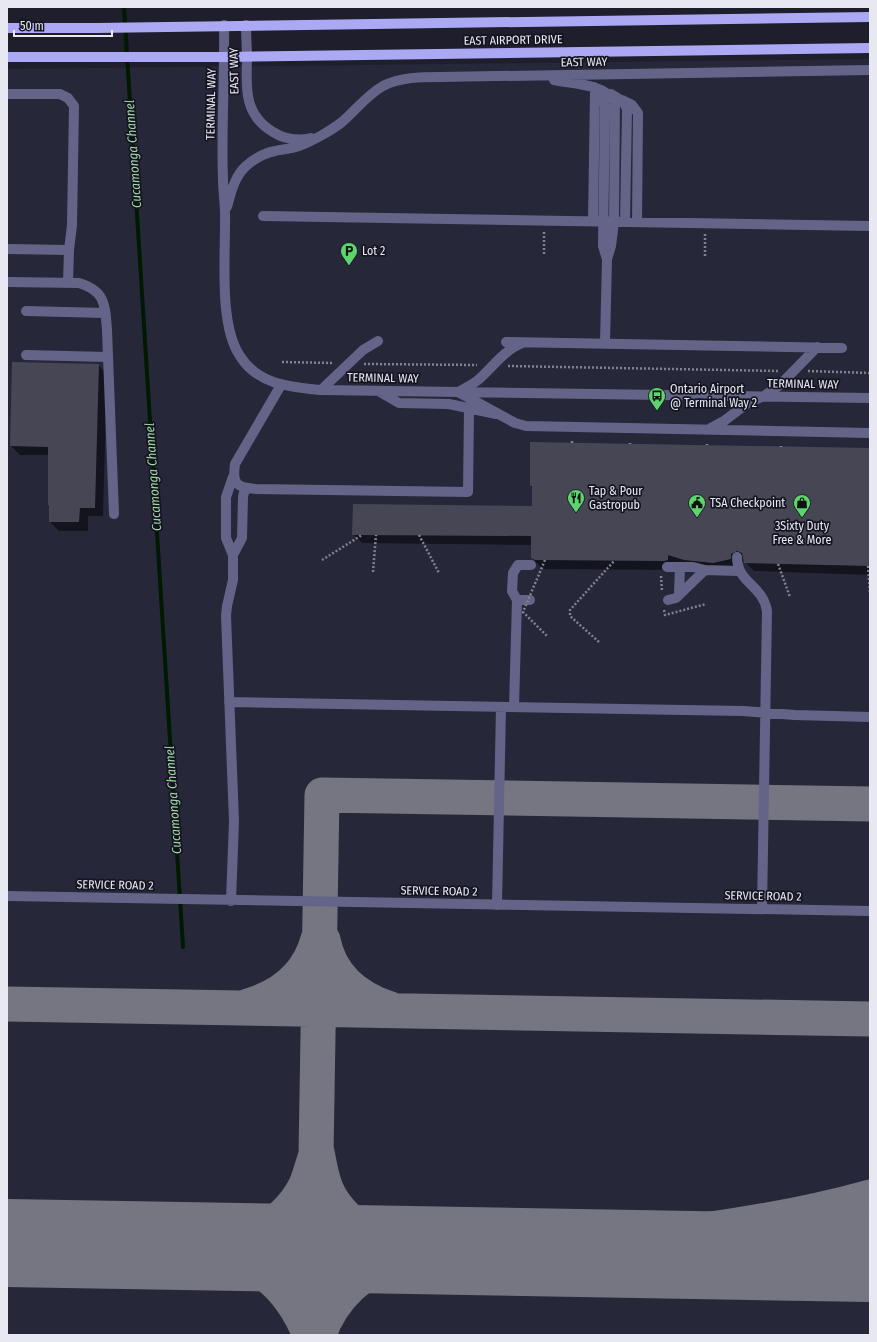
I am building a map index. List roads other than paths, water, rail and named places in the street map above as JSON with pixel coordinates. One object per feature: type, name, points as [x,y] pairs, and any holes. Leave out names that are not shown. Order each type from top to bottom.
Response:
[{"type":"main road","name":"EAST AIRPORT DRIVE","points":[[7,28],[870,17]]},
{"type":"main road","name":"EAST AIRPORT DRIVE","points":[[7,58],[224,57],[870,48]]},
{"type":"lane","name":"TERMINAL WAY","points":[[224,25],[223,180],[225,213],[225,292],[229,330],[233,344],[240,357],[250,368],[266,379],[281,385],[320,390],[870,398]]},
{"type":"lane","name":"EAST WAY","points":[[246,25],[247,98],[251,110],[266,128],[279,136],[304,140],[317,137]]},
{"type":"lane","name":"EAST WAY","points":[[225,213],[234,183],[239,175],[253,160],[273,151],[299,146],[317,137],[342,122],[373,92],[396,81],[414,78],[440,77],[870,70]]},
{"type":"lane","points":[[532,76],[594,87],[632,105],[638,113],[637,222]]},
{"type":"lane","points":[[594,87],[598,222],[607,259]]},
{"type":"lane","points":[[605,91],[612,97],[616,108],[614,222],[611,246],[607,259],[605,343]]},
{"type":"lane","points":[[7,94],[60,94],[68,98],[74,106],[72,225],[69,250],[68,283]]},
{"type":"lane","points":[[622,100],[626,105],[627,110],[625,222]]},
{"type":"lane","points":[[263,216],[870,226]]},
{"type":"lane","points":[[7,249],[69,250]]},
{"type":"lane","points":[[7,282],[68,283],[84,285],[89,286],[102,297],[105,313],[108,357],[114,514]]},
{"type":"lane","points":[[26,311],[105,313]]},
{"type":"lane","points":[[320,390],[349,363],[378,341]]},
{"type":"lane","points":[[506,342],[842,348]]},
{"type":"lane","points":[[459,392],[478,381],[493,365],[514,347],[526,342]]},
{"type":"lane","points":[[707,429],[715,427],[745,405],[764,396],[780,385],[816,347]]},
{"type":"lane","points":[[26,355],[108,357]]},
{"type":"lane","points":[[231,901],[234,821],[226,616],[233,580],[233,555],[226,538],[226,497],[233,477],[235,464],[281,385]]},
{"type":"lane","points":[[378,391],[399,403],[449,404],[502,415]]},
{"type":"lane","points":[[459,392],[515,423],[526,426],[870,433]]},
{"type":"lane","points":[[233,477],[237,483],[245,488],[256,490],[468,492],[469,409]]},
{"type":"lane","points":[[233,555],[242,538],[243,497],[245,488]]},
{"type":"lane","points":[[737,557],[739,571],[760,594],[766,604],[767,611],[762,909]]},
{"type":"lane","points":[[514,707],[517,600],[512,591],[513,573],[518,565],[530,565]]},
{"type":"lane","points":[[667,567],[693,567],[705,570],[739,571]]},
{"type":"lane","points":[[679,594],[680,567]]},
{"type":"lane","points":[[668,600],[671,600],[679,594],[705,570]]},
{"type":"lane","points":[[517,600],[530,600]]},
{"type":"lane","points":[[229,702],[743,711],[794,715],[870,717]]},
{"type":"lane","points":[[497,905],[501,707]]},
{"type":"lane","name":"SERVICE ROAD 2","points":[[7,896],[870,911]]},
{"type":"waterway","name":"Cucamonga Channel","points":[[124,7],[183,947]]},
{"type":"place","name":"Lot 2","points":[[349,266]]},
{"type":"place","name":"Ontario Airport @ Terminal Way 2","points":[[657,411]]},
{"type":"place","name":"Tap & Pour Gastropub","points":[[576,513]]},
{"type":"place","name":"TSA Checkpoint","points":[[697,518]]},
{"type":"place","name":"3Sixty Duty Free & More","points":[[802,518]]}]
